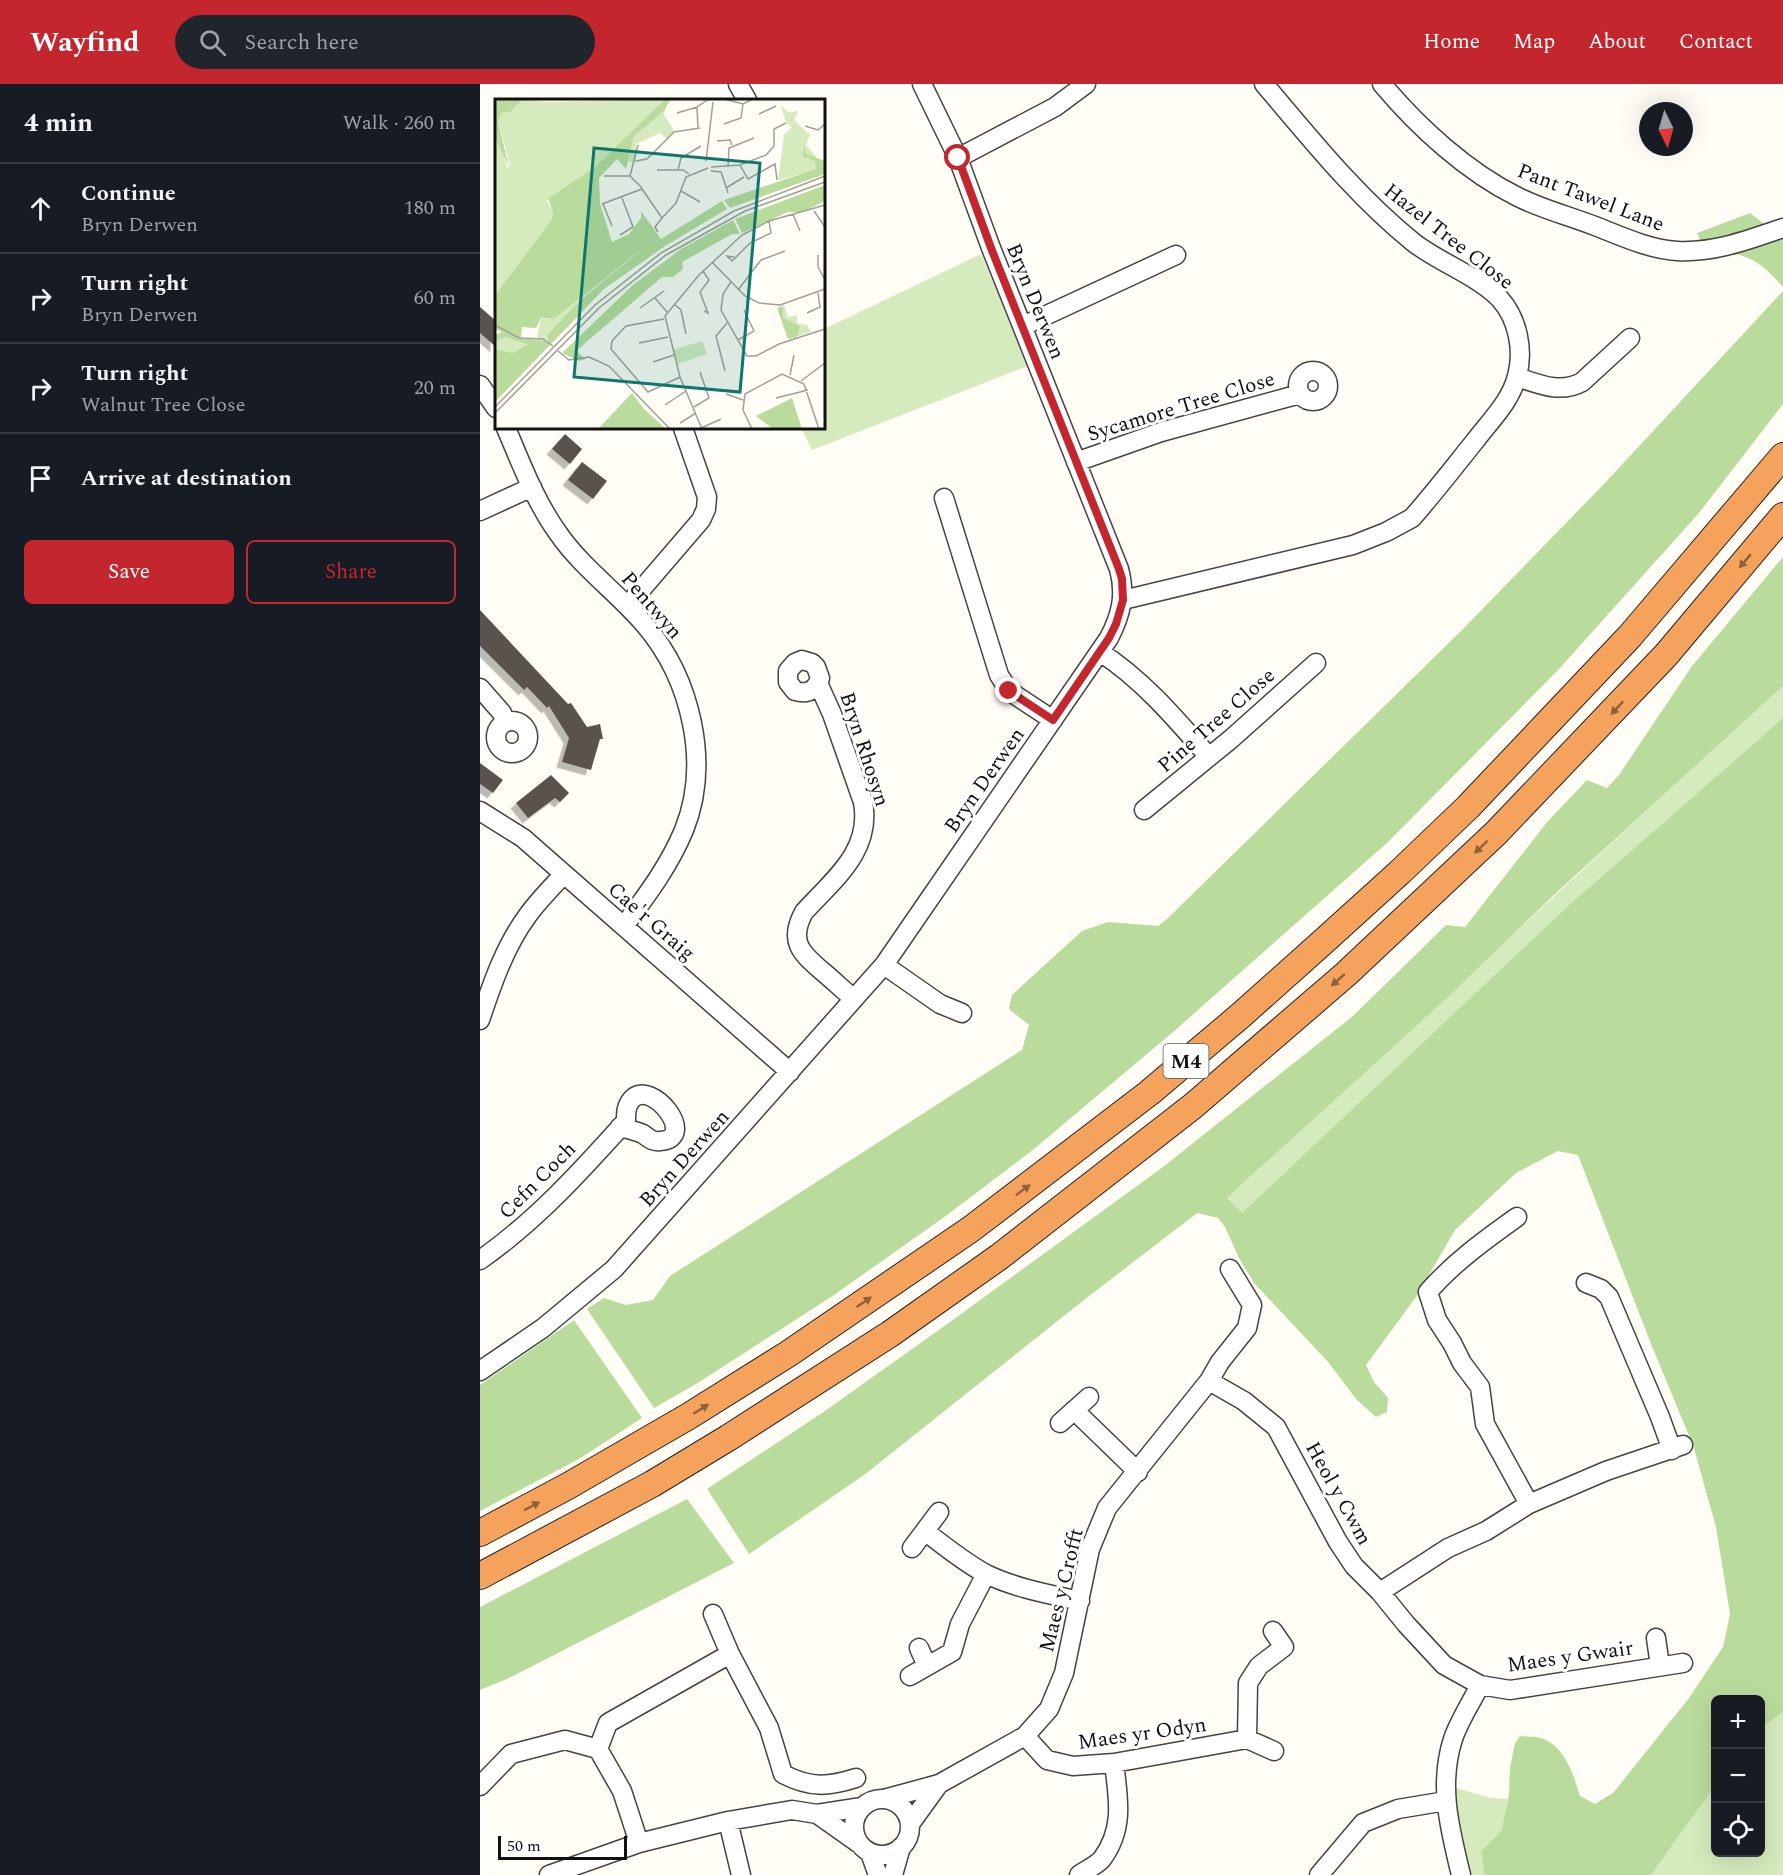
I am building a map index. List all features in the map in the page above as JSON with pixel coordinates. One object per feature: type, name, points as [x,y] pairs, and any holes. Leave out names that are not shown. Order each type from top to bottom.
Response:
[{"type":"highway","name":"M4","points":[[480,1533],[669,1428],[788,1354],[970,1229],[1149,1093],[1307,956],[1468,807],[1630,636],[1783,456]]},
{"type":"highway","name":"M4","points":[[480,1576],[652,1484],[890,1334],[999,1257],[1193,1106],[1346,974],[1496,833],[1666,656],[1783,516]]},
{"type":"street","points":[[738,84],[746,99]]},
{"type":"street","name":"Bryn Derwen","points":[[480,1371],[543,1328],[614,1269],[884,965],[1100,652],[1116,624],[1123,600],[1119,569],[958,158],[922,84]]},
{"type":"street","points":[[958,158],[1055,107],[1086,84]]},
{"type":"street","name":"Hazel Tree Close","points":[[1123,600],[1353,545],[1400,526],[1412,518],[1489,423],[1508,397],[1517,377],[1518,338],[1515,325],[1500,300],[1484,286],[1418,245],[1392,225],[1335,168],[1264,84]]},
{"type":"street","name":"Pant Tawel Lane","points":[[1382,84],[1403,110],[1441,144],[1480,173],[1518,197],[1619,235],[1654,247],[1687,251],[1728,246],[1783,228]]},
{"type":"street","points":[[1023,326],[1176,255]]},
{"type":"street","points":[[1517,377],[1551,388],[1574,387],[1630,338]]},
{"type":"street","points":[[480,385],[495,407]]},
{"type":"street","name":"Sycamore Tree Close","points":[[1076,462],[1161,432],[1300,394]]},
{"type":"street","name":"Pentwyn","points":[[506,429],[546,515],[571,550],[628,605],[659,642],[681,686],[692,720],[695,769],[692,798],[684,828],[663,872],[624,926]]},
{"type":"street","points":[[628,605],[701,520],[706,509],[707,497],[683,429]]},
{"type":"street","points":[[480,511],[532,487]]},
{"type":"street","points":[[944,498],[999,675],[1009,691],[1053,720]]},
{"type":"street","points":[[1100,652],[1148,689],[1209,757]]},
{"type":"street","name":"Pine Tree Close","points":[[1144,810],[1209,757],[1316,663]]},
{"type":"street","name":"Bryn Rhosyn","points":[[818,683],[832,714],[862,802],[865,830],[860,846],[851,859],[799,920],[798,946],[805,957],[854,999]]},
{"type":"street","points":[[480,688],[502,713],[505,722]]},
{"type":"street","name":"Cae'r Graig","points":[[480,811],[523,838],[790,1072]]},
{"type":"street","points":[[480,1020],[492,984],[513,939],[528,915],[564,874]]},
{"type":"street","points":[[884,965],[936,1012],[962,1013]]},
{"type":"street","name":"Cefn Coch","points":[[480,1260],[506,1242],[549,1203],[620,1127]]},
{"type":"street","points":[[1517,1217],[1465,1254],[1428,1292],[1437,1320],[1452,1343],[1456,1366],[1480,1387],[1485,1424],[1529,1504]]},
{"type":"street","points":[[1209,1381],[1220,1362],[1247,1328],[1252,1305],[1230,1269]]},
{"type":"street","points":[[1380,1592],[1448,1548],[1486,1531],[1529,1504],[1606,1471],[1677,1447],[1660,1417],[1609,1297],[1601,1289],[1586,1283]]},
{"type":"street","name":"Maes y Crofft","points":[[884,1799],[939,1784],[1025,1736],[1049,1709],[1064,1673],[1090,1549],[1107,1508],[1209,1381]]},
{"type":"street","name":"Heol y Cwm","points":[[1209,1381],[1244,1401],[1276,1427],[1338,1542],[1354,1566],[1380,1592]]},
{"type":"street","points":[[1060,1423],[1089,1397]]},
{"type":"street","points":[[1074,1410],[1138,1472]]},
{"type":"street","points":[[912,1548],[939,1512]]},
{"type":"street","points":[[925,1531],[953,1553],[986,1574],[1030,1590],[1080,1601]]},
{"type":"street","points":[[910,1676],[952,1652],[960,1624],[986,1574]]},
{"type":"street","name":"Maes y Gwair","points":[[1380,1592],[1444,1665],[1480,1686],[1510,1690],[1683,1663]]},
{"type":"street","points":[[713,1614],[730,1653],[769,1728],[783,1774],[818,1786],[838,1784],[856,1778]]},
{"type":"street","points":[[1273,1631],[1284,1647],[1259,1666],[1248,1683],[1247,1739],[1274,1751]]},
{"type":"street","name":"Maes y Gwair","points":[[1656,1638],[1660,1666]]},
{"type":"street","points":[[919,1648],[927,1666]]},
{"type":"street","points":[[598,1749],[608,1723],[730,1653]]},
{"type":"street","points":[[1461,1875],[1446,1801],[1445,1783],[1454,1737],[1480,1686]]},
{"type":"street","name":"Maes yr Odyn","points":[[1025,1736],[1047,1760],[1073,1766],[1114,1763],[1247,1739]]},
{"type":"street","points":[[480,1786],[511,1754],[564,1740],[598,1749],[622,1791],[639,1843]]},
{"type":"street","points":[[1079,1875],[1101,1860],[1114,1835],[1120,1813],[1114,1763]]},
{"type":"street","name":"Maes y Crofft","points":[[910,1824],[939,1784]]},
{"type":"street","points":[[549,1875],[639,1843],[728,1821],[792,1810],[817,1814],[862,1807],[872,1801],[884,1799],[893,1801],[901,1807],[910,1824],[893,1875]]},
{"type":"street","points":[[1319,1875],[1363,1822],[1398,1809],[1446,1801]]},
{"type":"street","points":[[862,1807],[856,1815],[854,1834],[878,1875]]},
{"type":"street","points":[[817,1814],[864,1848],[886,1855],[901,1848]]},
{"type":"street","points":[[728,1821],[741,1875]]},
{"type":"green space","points":[[1750,213],[1768,227],[1783,227],[1783,287],[1765,269],[1749,258],[1705,250],[1697,233]]},
{"type":"green space","points":[[981,254],[1030,365],[812,450],[802,429],[825,429],[825,329]]},
{"type":"green space","points":[[1783,291],[1783,404],[1699,513],[1559,669],[1388,842],[1173,1032],[1034,1149],[943,1218],[831,1297],[696,1384],[654,1408],[587,1309],[604,1298],[626,1305],[653,1300],[670,1276],[1022,1050],[1029,1025],[1009,1009],[1012,995],[1082,931],[1108,922],[1158,926],[1167,919],[1463,629],[1603,485]]},
{"type":"green space","points":[[1783,557],[1783,686],[1556,893],[1448,997],[1227,1198],[1242,1213],[1569,905],[1783,718],[1783,1712],[1765,1725],[1765,1695],[1711,1695],[1711,1792],[1651,1875],[1484,1875],[1481,1851],[1501,1831],[1509,1795],[1510,1768],[1515,1743],[1520,1736],[1541,1738],[1552,1743],[1568,1763],[1580,1796],[1595,1804],[1613,1793],[1689,1698],[1723,1647],[1730,1614],[1716,1527],[1693,1445],[1651,1344],[1578,1155],[1558,1151],[1516,1173],[1455,1230],[1416,1297],[1366,1365],[1374,1382],[1388,1398],[1387,1412],[1376,1417],[1357,1400],[1328,1362],[1254,1283],[1218,1218],[1197,1213],[864,1475],[749,1554],[707,1489],[822,1413],[1163,1167],[1353,1016],[1446,925],[1465,927],[1548,821],[1587,780],[1607,788],[1619,775],[1692,666]]},
{"type":"green space","points":[[1783,686],[1783,718],[1569,905],[1242,1214],[1227,1198]]},
{"type":"green space","points":[[574,1320],[642,1418],[579,1459],[480,1511],[480,1385]]},
{"type":"green space","points":[[687,1499],[734,1563],[509,1678],[480,1690],[480,1607]]},
{"type":"green space","points":[[1783,1712],[1783,1875],[1651,1875],[1711,1792],[1711,1857],[1765,1857],[1765,1725]]},
{"type":"green space","points":[[1446,1785],[1491,1798],[1508,1799],[1501,1831],[1481,1851],[1484,1875],[1461,1875]]},
{"type":"building","points":[[480,307],[495,320],[495,346],[480,333]]},
{"type":"building","points":[[565,434],[582,449],[570,464],[552,449]]},
{"type":"building","points":[[582,462],[607,481],[593,499],[568,480]]},
{"type":"building","points":[[480,610],[568,704],[571,703],[587,727],[600,724],[603,739],[600,739],[591,770],[562,762],[569,738],[549,706],[547,708],[527,687],[524,690],[480,646]]},
{"type":"building","points":[[480,763],[503,780],[493,793],[480,784]]},
{"type":"building","points":[[551,775],[569,793],[560,802],[555,798],[528,818],[516,803]]},
{"type":"route","points":[[958,158],[991,248],[1119,569],[1123,589],[1120,614],[1109,638],[1053,720],[1009,691]]}]
